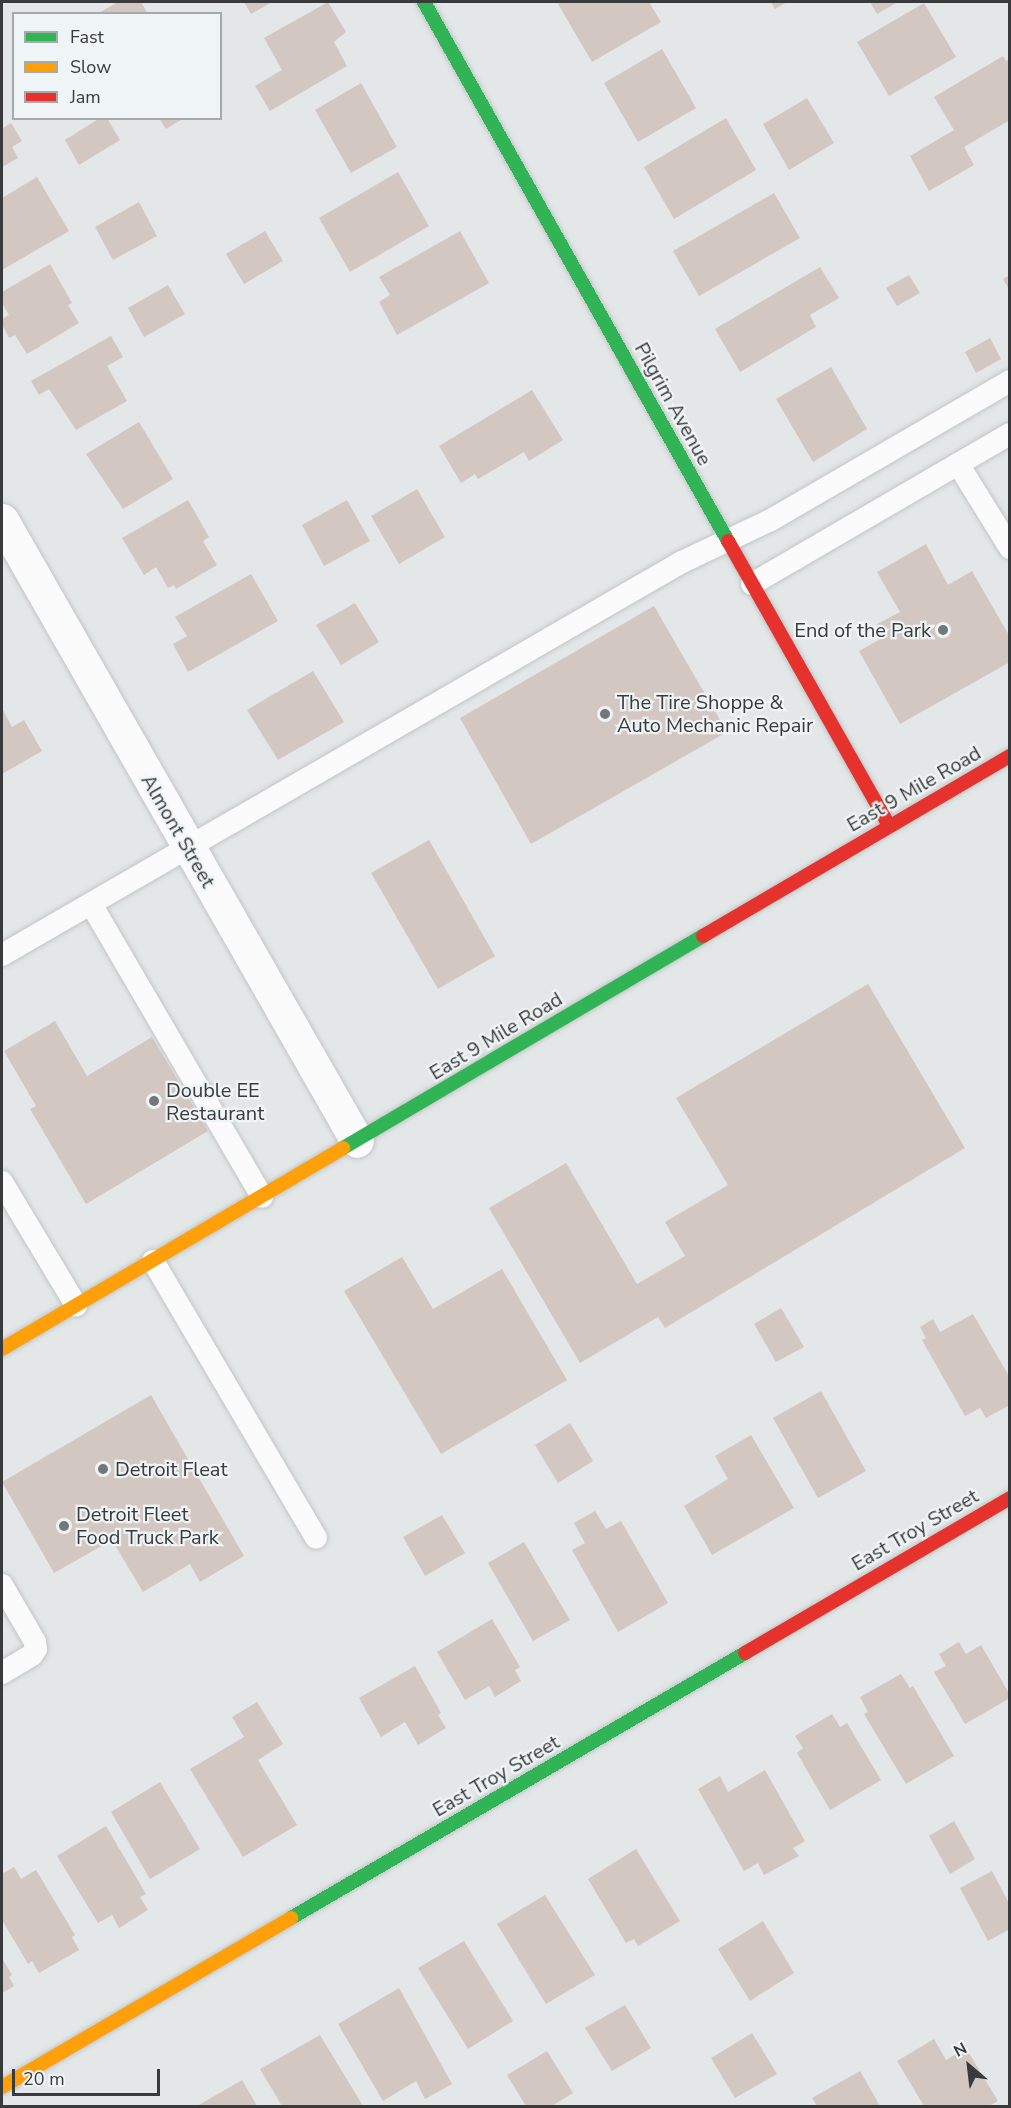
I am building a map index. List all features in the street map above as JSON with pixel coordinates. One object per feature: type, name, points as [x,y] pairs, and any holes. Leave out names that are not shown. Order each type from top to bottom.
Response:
[{"type":"street","name":"Pilgrim Avenue","points":[[424,2],[889,826]]},
{"type":"street","name":"Almont Street","points":[[2,520],[357,1141]]},
{"type":"street","name":"East 9 Mile Road","points":[[2,1349],[1010,756]]},
{"type":"street","name":"East Troy Street","points":[[2,2087],[1010,1498]]},
{"type":"lane","points":[[2,955],[672,567],[771,520],[1010,381]]},
{"type":"lane","points":[[752,584],[1010,434]]},
{"type":"lane","points":[[958,464],[1010,548]]},
{"type":"lane","points":[[91,904],[262,1197]]},
{"type":"lane","points":[[2,1182],[76,1305]]},
{"type":"lane","points":[[153,1261],[316,1538]]},
{"type":"lane","points":[[2,1585],[35,1642],[36,1649],[32,1655],[2,1674]]},
{"type":"building","points":[[118,2],[141,2],[147,12],[100,12]]},
{"type":"building","points":[[244,2],[272,2],[251,14]]},
{"type":"building","points":[[328,2],[346,32],[334,42],[347,66],[270,111],[255,86],[282,70],[264,38]]},
{"type":"building","points":[[562,2],[649,2],[661,22],[592,62],[558,4]]},
{"type":"building","points":[[771,2],[787,2],[775,9]]},
{"type":"building","points":[[870,2],[898,2],[877,14]]},
{"type":"building","points":[[924,3],[956,57],[889,96],[857,42]]},
{"type":"building","points":[[662,49],[696,108],[638,142],[604,83]]},
{"type":"building","points":[[1003,56],[1006,61],[1010,59],[1010,120],[964,147],[974,165],[929,191],[910,156],[954,130],[934,97]]},
{"type":"building","points":[[361,83],[397,147],[351,173],[315,110]]},
{"type":"building","points":[[807,98],[834,143],[789,170],[763,124]]},
{"type":"building","points":[[726,118],[756,170],[674,219],[644,167]]},
{"type":"building","points":[[97,120],[108,120],[120,140],[79,165],[65,140]]},
{"type":"building","points":[[160,120],[181,120],[166,129]]},
{"type":"building","points":[[11,123],[22,141],[12,147],[18,158],[2,167],[2,129]]},
{"type":"building","points":[[398,172],[429,226],[350,272],[319,218]]},
{"type":"building","points":[[37,177],[69,231],[2,270],[2,198]]},
{"type":"building","points":[[774,193],[800,238],[699,296],[673,251]]},
{"type":"building","points":[[139,202],[157,236],[113,260],[95,227]]},
{"type":"building","points":[[265,231],[283,261],[244,284],[226,254]]},
{"type":"building","points":[[460,231],[489,283],[397,335],[379,302],[390,295],[379,277]]},
{"type":"building","points":[[50,264],[72,303],[68,305],[79,323],[27,354],[15,335],[9,338],[2,324],[2,319],[9,315],[2,303],[2,292]]},
{"type":"building","points":[[820,267],[839,298],[810,315],[816,327],[740,372],[715,329]]},
{"type":"building","points":[[909,275],[920,293],[897,306],[886,288]]},
{"type":"building","points":[[1010,275],[1010,291],[1003,279]]},
{"type":"building","points":[[168,285],[185,314],[144,337],[128,308]]},
{"type":"building","points":[[111,336],[123,357],[107,366],[127,401],[76,430],[49,389],[39,395],[31,381]]},
{"type":"building","points":[[990,338],[1001,359],[976,373],[965,352]]},
{"type":"building","points":[[831,367],[867,429],[813,462],[776,399]]},
{"type":"building","points":[[532,390],[563,440],[529,461],[524,452],[478,479],[475,474],[461,483],[439,446]]},
{"type":"building","points":[[139,422],[173,479],[123,509],[86,454]]},
{"type":"building","points":[[417,489],[445,537],[399,564],[371,516]]},
{"type":"building","points":[[188,500],[209,537],[203,541],[217,565],[176,589],[174,585],[168,588],[156,567],[144,575],[122,538]]},
{"type":"building","points":[[347,500],[370,541],[324,566],[302,525]]},
{"type":"building","name":"End of the Park","points":[[926,544],[948,585],[972,571],[1010,637],[1010,662],[900,724],[859,651],[884,637],[877,624],[900,612],[877,572]]},
{"type":"building","points":[[251,574],[278,621],[188,672],[173,644],[187,636],[175,617]]},
{"type":"building","points":[[355,603],[379,642],[341,665],[316,625]]},
{"type":"building","points":[[654,606],[727,732],[531,844],[460,718]]},
{"type":"building","points":[[313,671],[344,722],[278,760],[247,710]]},
{"type":"building","points":[[2,708],[12,727],[24,720],[42,751],[2,774]]},
{"type":"building","points":[[429,840],[495,956],[438,989],[371,873]]},
{"type":"building","points":[[868,984],[965,1148],[665,1328],[658,1317],[580,1363],[489,1208],[566,1163],[637,1284],[685,1256],[665,1222],[728,1185],[676,1098]]},
{"type":"building","points":[[55,1021],[87,1076],[152,1037],[208,1131],[86,1204],[30,1109],[36,1106],[4,1051]]},
{"type":"building","points":[[402,1257],[433,1309],[502,1269],[567,1380],[441,1454],[344,1291]]},
{"type":"building","points":[[781,1308],[804,1347],[776,1362],[754,1324]]},
{"type":"building","points":[[973,1314],[1010,1378],[1010,1405],[986,1418],[980,1408],[965,1416],[922,1340],[926,1338],[920,1327],[933,1319],[940,1332]]},
{"type":"building","points":[[821,1391],[866,1471],[818,1498],[773,1418]]},
{"type":"building","points":[[151,1395],[244,1556],[200,1582],[190,1564],[143,1592],[112,1540],[54,1573],[2,1482]]},
{"type":"building","points":[[570,1423],[593,1461],[558,1483],[535,1445]]},
{"type":"building","points":[[751,1435],[794,1508],[712,1555],[684,1506],[728,1479],[715,1456]]},
{"type":"building","points":[[595,1511],[606,1529],[621,1521],[668,1603],[618,1632],[572,1550],[585,1543],[574,1523]]},
{"type":"building","points":[[442,1515],[465,1553],[425,1576],[403,1537]]},
{"type":"building","points":[[524,1542],[570,1620],[533,1641],[488,1563]]},
{"type":"building","points":[[492,1619],[520,1667],[515,1670],[521,1681],[495,1697],[489,1686],[465,1700],[437,1652]]},
{"type":"building","points":[[959,1642],[966,1654],[981,1645],[1010,1695],[1010,1698],[965,1724],[934,1672],[946,1666],[939,1654]]},
{"type":"building","points":[[415,1666],[441,1713],[438,1715],[446,1728],[418,1745],[405,1722],[381,1737],[359,1698]]},
{"type":"building","points":[[901,1674],[910,1688],[913,1686],[954,1756],[906,1784],[864,1714],[868,1712],[860,1697]]},
{"type":"building","points":[[257,1702],[283,1744],[258,1760],[297,1825],[243,1857],[190,1769],[244,1737],[232,1717]]},
{"type":"building","points":[[832,1714],[840,1727],[847,1723],[881,1780],[830,1810],[797,1753],[803,1748],[795,1736]]},
{"type":"building","points":[[765,1770],[805,1841],[793,1848],[799,1856],[764,1875],[758,1863],[744,1871],[698,1789],[720,1776],[728,1792]]},
{"type":"building","points":[[160,1782],[200,1849],[150,1879],[111,1812]]},
{"type":"building","points":[[954,1821],[975,1859],[950,1874],[929,1836]]},
{"type":"building","points":[[106,1826],[146,1894],[140,1897],[148,1910],[119,1928],[112,1915],[98,1923],[57,1856]]},
{"type":"building","points":[[636,1849],[680,1921],[638,1946],[634,1939],[626,1943],[588,1879]]},
{"type":"building","points":[[14,1867],[21,1879],[36,1870],[75,1935],[72,1937],[79,1950],[39,1973],[32,1961],[28,1964],[2,1920],[2,1874]]},
{"type":"building","points":[[992,1871],[1010,1905],[1010,1929],[988,1941],[960,1888]]},
{"type":"building","points":[[545,1895],[595,1975],[546,2004],[497,1924]]},
{"type":"building","points":[[763,1921],[794,1973],[750,2001],[718,1949]]},
{"type":"building","points":[[464,1941],[513,2021],[468,2049],[418,1968]]},
{"type":"building","points":[[2,1958],[12,1975],[9,1977],[14,1986],[2,1993]]},
{"type":"building","points":[[399,1988],[452,2084],[425,2099],[416,2081],[383,2101],[338,2024]]},
{"type":"building","points":[[625,2005],[651,2048],[612,2071],[585,2028]]},
{"type":"building","points":[[752,2033],[777,2074],[735,2098],[711,2058]]},
{"type":"building","points":[[320,2035],[363,2106],[282,2106],[260,2069]]},
{"type":"building","points":[[934,2039],[946,2060],[966,2048],[998,2101],[989,2106],[924,2106],[897,2061]]},
{"type":"building","points":[[547,2051],[573,2093],[552,2106],[526,2106],[507,2075]]},
{"type":"building","points":[[860,2071],[880,2106],[817,2106],[812,2098]]},
{"type":"building","points":[[242,2080],[257,2106],[197,2106]]},
{"type":"traffic: fast","points":[[424,2],[728,541]]},
{"type":"traffic: fast","points":[[343,1148],[703,936]]},
{"type":"traffic: fast","points":[[291,1918],[745,1653]]},
{"type":"traffic: slow","points":[[2,1349],[343,1148]]},
{"type":"traffic: slow","points":[[2,2087],[291,1918]]},
{"type":"traffic: jam","points":[[728,541],[889,826]]},
{"type":"traffic: jam","points":[[703,936],[1010,756]]},
{"type":"traffic: jam","points":[[745,1653],[1010,1498]]},
{"type":"place","name":"End of the Park","points":[[943,630]]},
{"type":"place","name":"The Tire Shoppe & Auto Mechanic Repair","points":[[605,714]]},
{"type":"place","name":"Double EE Restaurant","points":[[154,1101]]},
{"type":"place","name":"Detroit Fleat","points":[[103,1469]]},
{"type":"place","name":"Detroit Fleet Food Truck Park","points":[[64,1526]]}]
